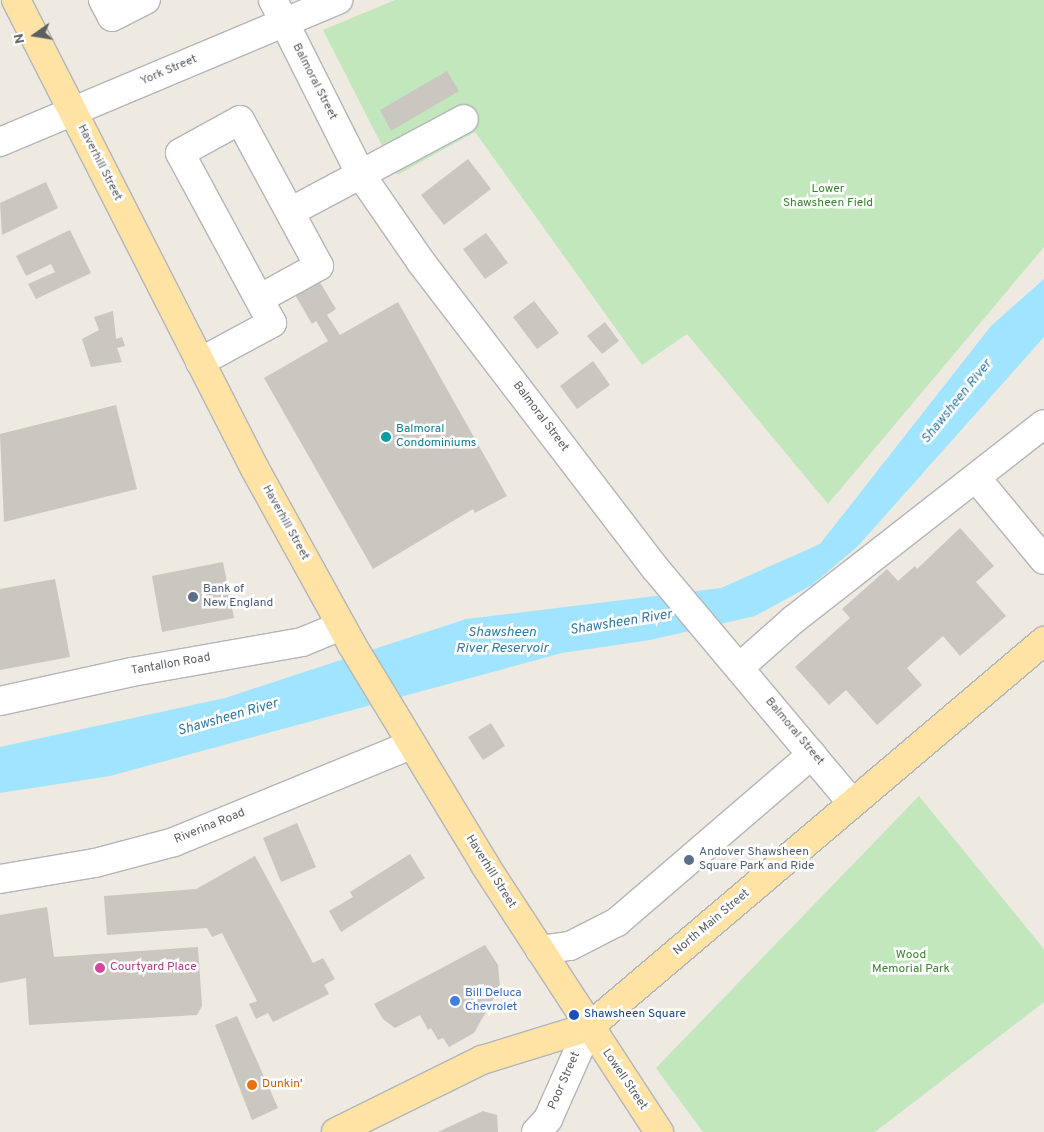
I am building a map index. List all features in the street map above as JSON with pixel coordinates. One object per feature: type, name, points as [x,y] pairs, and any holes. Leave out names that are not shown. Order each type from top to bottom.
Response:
[{"type":"main road","name":"Haverhill Street","points":[[16,0],[200,362],[347,635],[410,745],[589,1027]]},
{"type":"main road","name":"North Main Street","points":[[336,1132],[482,1060],[589,1027],[1044,641]]},
{"type":"main road","name":"Lowell Street","points":[[589,1027],[659,1132]]},
{"type":"street","points":[[103,0],[112,17],[146,0]]},
{"type":"street","name":"York Street","points":[[0,142],[73,112],[279,11],[338,0]]},
{"type":"street","name":"Balmoral Street","points":[[279,11],[361,175],[420,262],[655,568],[723,646],[852,803]]},
{"type":"street","points":[[290,212],[464,119]]},
{"type":"street","points":[[200,362],[272,323],[258,299],[180,153],[240,120],[319,266],[258,299]]},
{"type":"street","points":[[740,667],[793,620],[977,479],[1044,424]]},
{"type":"street","points":[[977,479],[1039,546]]},
{"type":"street","name":"Tantallon Road","points":[[0,701],[132,672],[347,635]]},
{"type":"street","name":"Riverina Road","points":[[0,879],[103,861],[174,842],[410,745]]},
{"type":"street","points":[[540,950],[570,946],[617,922],[812,754]]},
{"type":"street","name":"Poor Street","points":[[536,1132],[548,1119],[589,1027]]},
{"type":"green space","name":"Lower Shawsheen Field","points":[[395,0],[1044,0],[1044,247],[828,504],[687,334],[642,365],[475,132],[397,175],[323,30]]},
{"type":"green space","name":"Wood Memorial Park","points":[[919,796],[1044,949],[1044,1002],[875,1132],[703,1132],[656,1068]]},
{"type":"water","points":[[1044,279],[1044,337],[858,546],[812,585],[755,616],[650,640],[562,653],[110,776],[0,793],[0,747],[225,698],[466,619],[721,588],[820,544],[991,326]]},
{"type":"building","points":[[447,71],[459,91],[391,131],[380,110]]},
{"type":"building","points":[[468,159],[491,189],[444,225],[421,195]]},
{"type":"building","points":[[46,182],[58,208],[2,235],[0,203]]},
{"type":"building","points":[[70,230],[91,273],[36,299],[28,284],[55,272],[51,264],[26,276],[16,256]]},
{"type":"building","points":[[486,233],[508,263],[485,279],[463,249]]},
{"type":"building","name":"Balmoral Condominiums","points":[[318,279],[336,309],[327,315],[340,335],[398,302],[507,496],[475,513],[473,509],[373,569],[264,378],[328,341],[316,321],[312,324],[294,293]]},
{"type":"building","points":[[534,301],[559,333],[537,349],[513,317]]},
{"type":"building","points":[[113,311],[116,339],[122,337],[125,346],[117,348],[122,362],[91,367],[82,339],[99,330],[94,317]]},
{"type":"building","points":[[605,322],[619,341],[602,354],[587,336]]},
{"type":"building","points":[[593,361],[610,385],[577,409],[560,386]]},
{"type":"building","points":[[116,405],[137,489],[4,522],[0,434]]},
{"type":"building","points":[[960,528],[994,566],[976,582],[1006,616],[960,656],[943,636],[907,668],[922,685],[877,725],[846,690],[829,705],[795,667],[850,618],[842,609],[887,569],[898,581],[915,566],[917,569]]},
{"type":"building","points":[[223,562],[234,618],[162,632],[152,576]]},
{"type":"building","points":[[55,579],[70,657],[0,670],[0,589]]},
{"type":"building","points":[[491,723],[505,746],[483,760],[468,737]]},
{"type":"building","points":[[297,823],[316,867],[281,882],[263,838]]},
{"type":"building","points":[[410,854],[425,878],[341,932],[329,911],[353,897],[350,892]]},
{"type":"building","points":[[255,856],[313,963],[323,958],[335,979],[324,985],[329,994],[273,1022],[268,1013],[256,1019],[249,1004],[257,1001],[222,933],[212,937],[207,928],[107,935],[104,896],[196,889]]},
{"type":"building","name":"Courtyard Place","points":[[47,907],[54,957],[198,947],[202,1006],[197,1015],[29,1025],[26,978],[0,983],[0,915]]},
{"type":"building","points":[[485,945],[498,965],[500,987],[474,1033],[449,1047],[443,1038],[438,1040],[431,1028],[428,1030],[420,1015],[395,1028],[383,1019],[374,1004]]},
{"type":"building","name":"Dunkin'","points":[[237,1016],[278,1108],[252,1120],[215,1025]]},
{"type":"building","points":[[483,1111],[497,1115],[498,1132],[438,1132]]},
{"type":"place","name":"Balmoral Condominiums","points":[[386,437]]},
{"type":"place","name":"Bank of New England","points":[[193,597]]},
{"type":"place","name":"Andover Shawsheen Square Park and Ride","points":[[689,860]]},
{"type":"place","name":"Courtyard Place","points":[[100,968]]},
{"type":"place","name":"Bill Deluca Chevrolet","points":[[455,1001]]},
{"type":"place","name":"Shawsheen Square","points":[[574,1015]]},
{"type":"place","name":"Dunkin'","points":[[252,1085]]},
{"type":"water label","name":"Shawsheen River","points":[[957,402]]},
{"type":"water label","name":"Shawsheen River","points":[[621,623]]},
{"type":"water label","name":"Shawsheen River Reservoir","points":[[502,642]]},
{"type":"water label","name":"Shawsheen River","points":[[228,718]]}]
